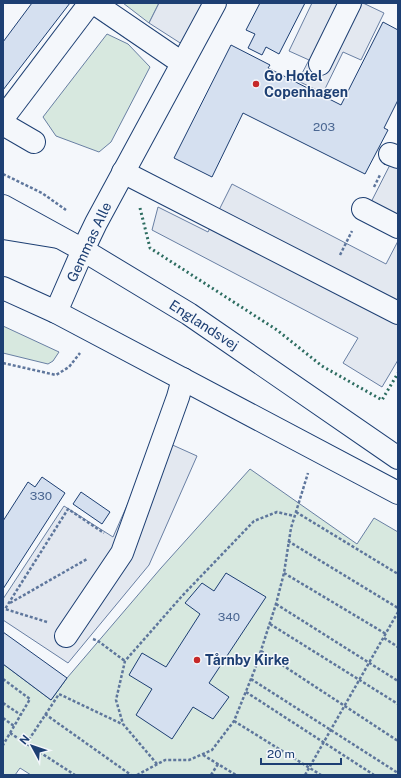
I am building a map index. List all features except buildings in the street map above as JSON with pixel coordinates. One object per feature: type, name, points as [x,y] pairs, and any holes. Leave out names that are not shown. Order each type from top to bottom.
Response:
[{"type":"main road","points":[[3,118],[90,3]]},
{"type":"main road","points":[[94,3],[182,63]]},
{"type":"main road","name":"Gemmas Alle","points":[[56,312],[83,250],[123,172],[215,3]]},
{"type":"main road","points":[[320,64],[350,3]]},
{"type":"main road","points":[[3,124],[34,142]]},
{"type":"main road","points":[[123,172],[328,279],[398,313]]},
{"type":"main road","name":"Englandsvej","points":[[3,206],[83,250],[189,314],[398,458]]},
{"type":"main road","points":[[363,209],[398,227]]},
{"type":"main road","points":[[3,228],[58,237]]},
{"type":"main road","points":[[3,288],[56,312],[398,493]]},
{"type":"main road","points":[[68,633],[122,552],[178,397],[183,379]]},
{"type":"path","points":[[3,363],[56,375],[69,367],[82,351]]},
{"type":"path","points":[[137,775],[165,760],[189,760],[212,750],[234,721],[251,679],[270,624],[284,573],[288,541],[295,514],[308,470],[318,450]]},
{"type":"path","points":[[125,661],[98,641],[68,633],[5,609],[68,509],[117,541],[129,535]]},
{"type":"path","points":[[157,764],[123,724],[116,700],[125,661],[182,596],[254,521],[277,512],[295,514],[398,574]]},
{"type":"path","points":[[288,541],[398,608]]},
{"type":"path","points":[[8,604],[90,557]]},
{"type":"path","points":[[284,573],[386,634]]},
{"type":"path","points":[[276,604],[398,681]]},
{"type":"path","points":[[305,775],[398,613]]},
{"type":"path","points":[[270,624],[398,704]]},
{"type":"path","points":[[384,638],[398,647]]},
{"type":"path","points":[[261,651],[398,741]]},
{"type":"path","points":[[3,679],[30,699],[10,733],[4,740],[3,745]]},
{"type":"path","points":[[251,679],[398,773]]},
{"type":"path","points":[[246,692],[374,775]]},
{"type":"path","points":[[26,744],[58,694],[123,724]]},
{"type":"path","points":[[3,704],[21,715]]},
{"type":"path","points":[[45,714],[131,775]]},
{"type":"path","points":[[3,718],[14,726]]},
{"type":"path","points":[[234,721],[321,775]]},
{"type":"path","points":[[10,733],[75,775]]},
{"type":"path","points":[[202,754],[236,775]]},
{"type":"path","points":[[211,775],[218,764]]},
{"type":"shaded area","points":[[123,3],[159,3],[149,23]]},
{"type":"shaded area","points":[[159,3],[212,3],[188,48],[149,23]]},
{"type":"shaded area","points":[[312,3],[363,3],[384,13],[361,60],[343,52],[323,93],[298,81],[309,60],[289,51]]},
{"type":"shaded area","points":[[107,34],[128,44],[150,67],[111,142],[99,152],[56,136],[43,117]]},
{"type":"shaded area","points":[[398,149],[398,233],[364,216]]},
{"type":"shaded area","points":[[232,184],[386,264],[398,241],[398,360],[382,387],[343,363],[358,338],[152,230],[158,207],[208,232]]},
{"type":"shaded area","points":[[3,326],[59,352],[53,361],[48,364],[3,353]]},
{"type":"shaded area","points":[[157,438],[197,456],[149,565],[68,663],[3,620],[3,599],[64,506],[113,537]]},
{"type":"shaded area","points":[[250,469],[357,544],[374,518],[398,532],[398,775],[31,775],[20,768],[15,775],[3,775],[3,664],[51,700],[67,678],[161,568]]},
{"type":"hedge","points":[[140,208],[150,248],[277,330],[322,366],[382,400],[398,373]]},
{"type":"place","name":"Go Hotel Copenhagen","points":[[256,84]]},
{"type":"place","name":"Tårnby Kirke","points":[[197,660]]}]
